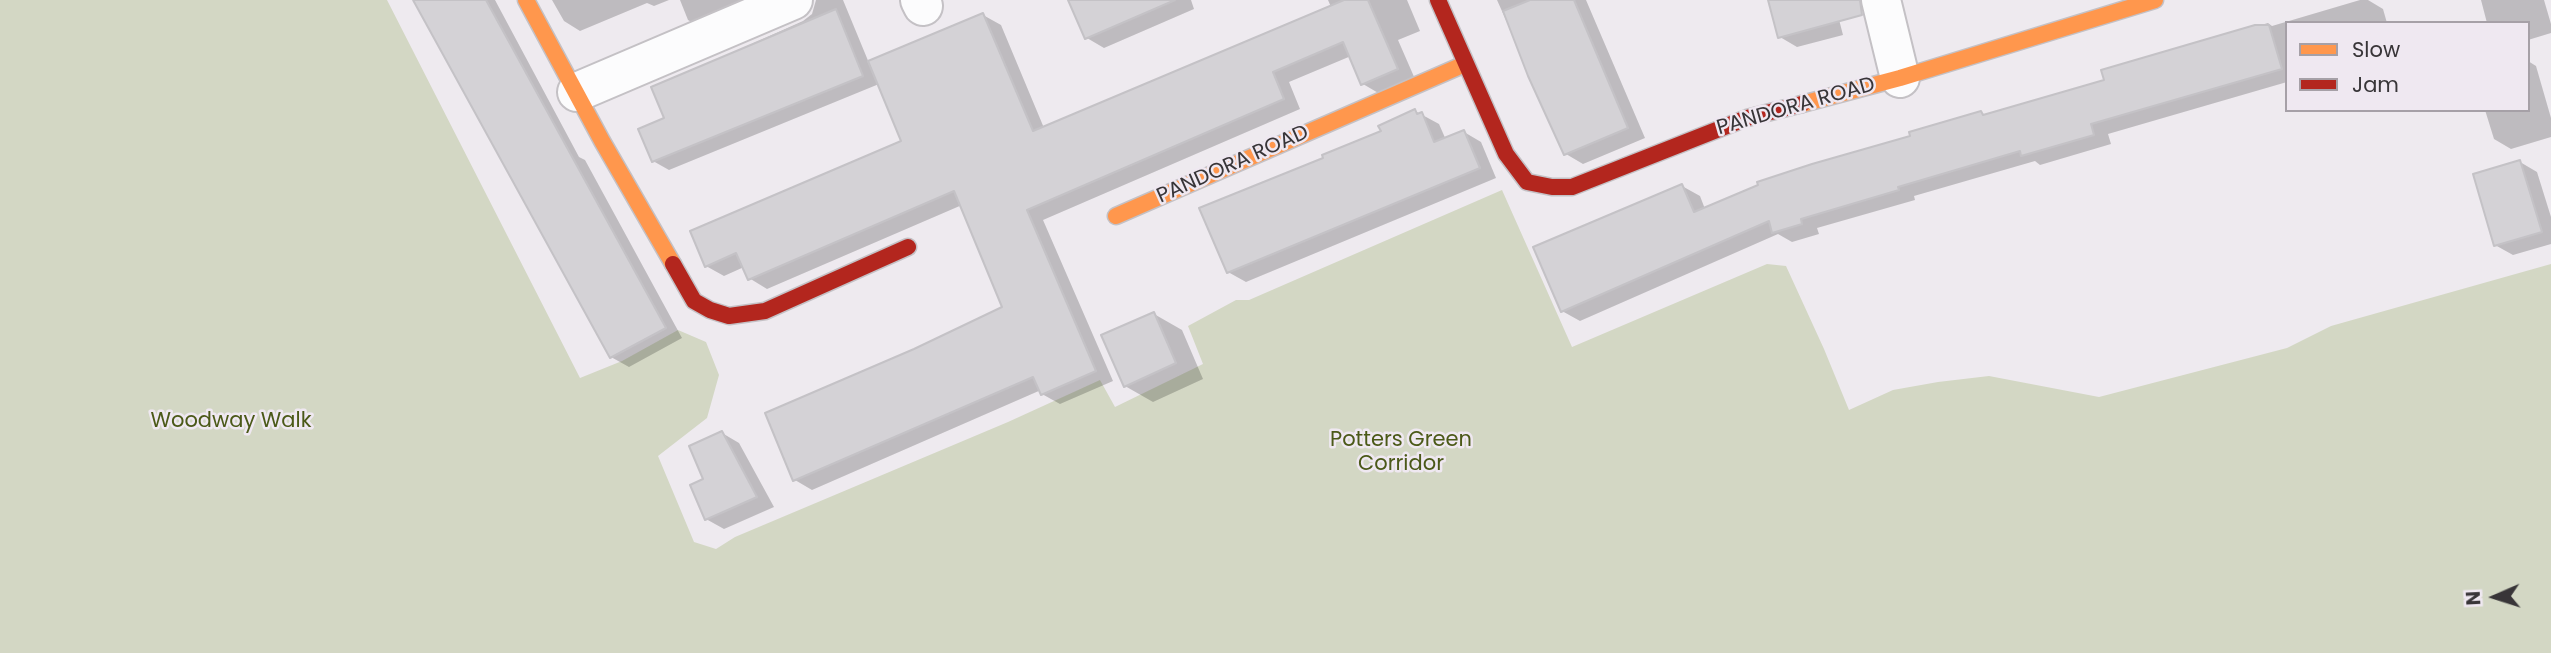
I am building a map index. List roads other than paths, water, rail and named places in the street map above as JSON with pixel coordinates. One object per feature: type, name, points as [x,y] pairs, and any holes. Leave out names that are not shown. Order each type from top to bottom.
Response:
[{"type":"street","points":[[526,0],[694,300],[710,310],[729,316],[765,311],[908,247]]},
{"type":"street","points":[[577,92],[793,0]]},
{"type":"street","name":"PANDORA ROAD","points":[[1438,0],[1506,154],[1527,182],[1552,187],[1572,187],[1746,118],[1900,78],[2155,0]]},
{"type":"street","points":[[1881,0],[1900,78]]},
{"type":"street","name":"PANDORA ROAD","points":[[1116,216],[1465,64]]},
{"type":"park label","name":"Woodway Walk","points":[[231,422]]},
{"type":"park label","name":"Potters Green Corridor","points":[[1401,453]]}]
